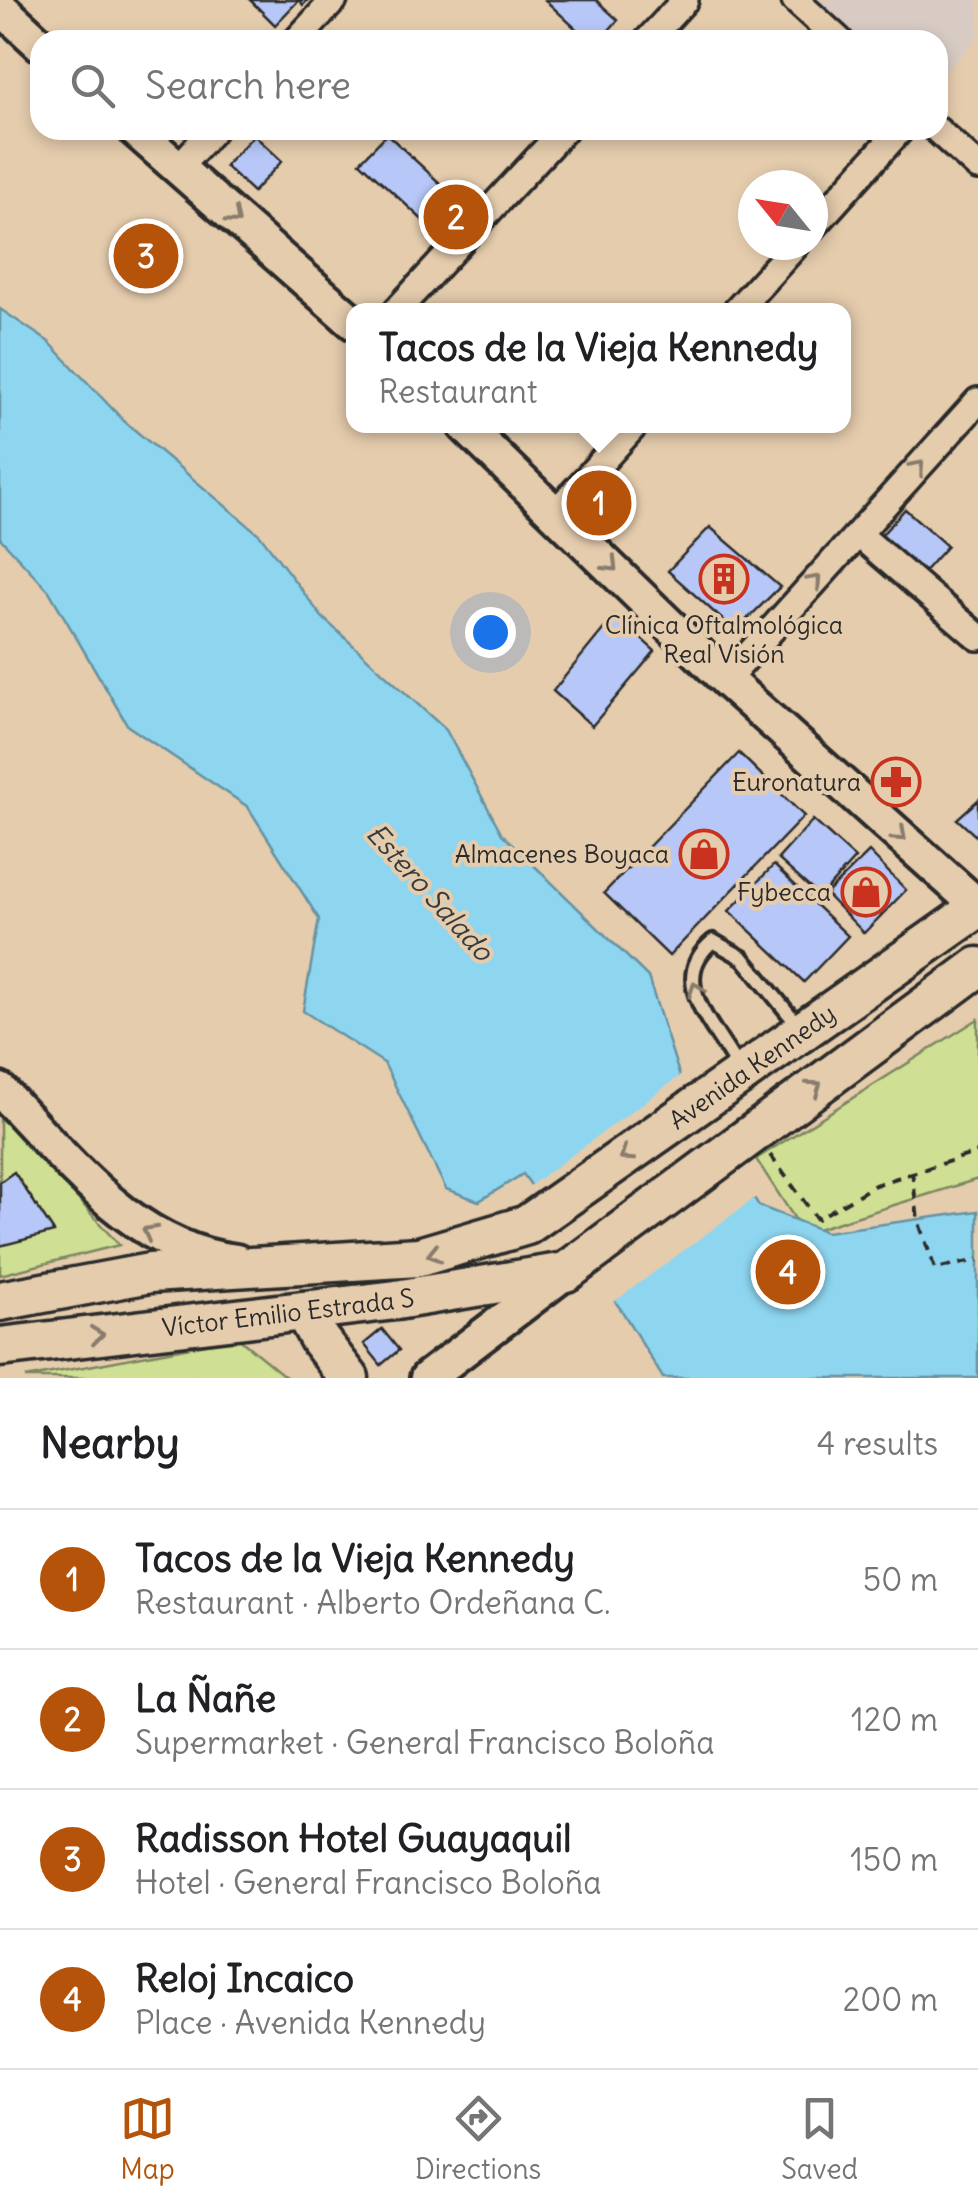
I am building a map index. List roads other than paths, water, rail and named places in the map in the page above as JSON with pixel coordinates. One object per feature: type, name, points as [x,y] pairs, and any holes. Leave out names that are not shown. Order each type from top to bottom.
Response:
[{"type":"main road","name":"Avenida Kennedy","points":[[527,1225],[978,907]]},
{"type":"main road","name":"Avenida Kennedy","points":[[570,1269],[978,967]]},
{"type":"main road","name":"Víctor Emilio Estrada S","points":[[0,1301],[150,1273],[418,1258],[527,1225]]},
{"type":"main road","name":"Víctor Emilio Estrada S","points":[[0,1347],[312,1325],[570,1269]]},
{"type":"main road","points":[[312,1325],[327,1378]]},
{"type":"main road","points":[[312,1325],[349,1378]]},
{"type":"street","points":[[306,30],[334,0]]},
{"type":"street","points":[[657,30],[685,0]]},
{"type":"street","points":[[796,0],[828,30]]},
{"type":"street","points":[[0,7],[30,35]]},
{"type":"street","points":[[146,140],[346,316]]},
{"type":"street","points":[[177,169],[204,140]]},
{"type":"street","points":[[403,303],[555,140]]},
{"type":"street","points":[[828,209],[891,140]]},
{"type":"street","points":[[948,140],[978,167]]},
{"type":"street","points":[[743,303],[782,260]]},
{"type":"street","points":[[726,680],[978,401]]},
{"type":"street","points":[[472,433],[726,680],[978,907]]},
{"type":"street","points":[[556,511],[628,433]]},
{"type":"street","points":[[858,534],[978,637]]},
{"type":"street","points":[[0,1090],[134,1224],[175,1246],[205,1255],[275,1266]]},
{"type":"street","points":[[427,1378],[570,1269]]},
{"type":"lane","points":[[741,1075],[696,997],[690,973],[697,955],[713,941],[743,958],[803,1032]]},
{"type":"water","name":"Estero Salado","points":[[0,309],[49,342],[124,421],[260,535],[322,617],[446,730],[502,834],[648,977],[680,1077],[759,1206],[826,1232],[978,1211],[978,1378],[663,1378],[622,1311],[523,1174],[479,1201],[446,1189],[384,1063],[303,1011],[319,919],[248,807],[128,726],[49,591],[0,538]]},
{"type":"place","name":"La Ñañe","points":[[456,217]]},
{"type":"place","name":"Radisson Hotel Guayaquil","points":[[146,256]]},
{"type":"place","name":"Tacos de la Vieja Kennedy","points":[[599,503]]},
{"type":"place","name":"Clínica Oftalmológica Real Visión","points":[[724,579]]},
{"type":"place","name":"Euronatura","points":[[896,782]]},
{"type":"place","name":"Almacenes Boyaca","points":[[704,854]]},
{"type":"place","name":"Fybecca","points":[[866,892]]},
{"type":"place","name":"Reloj Incaico","points":[[788,1272]]}]
